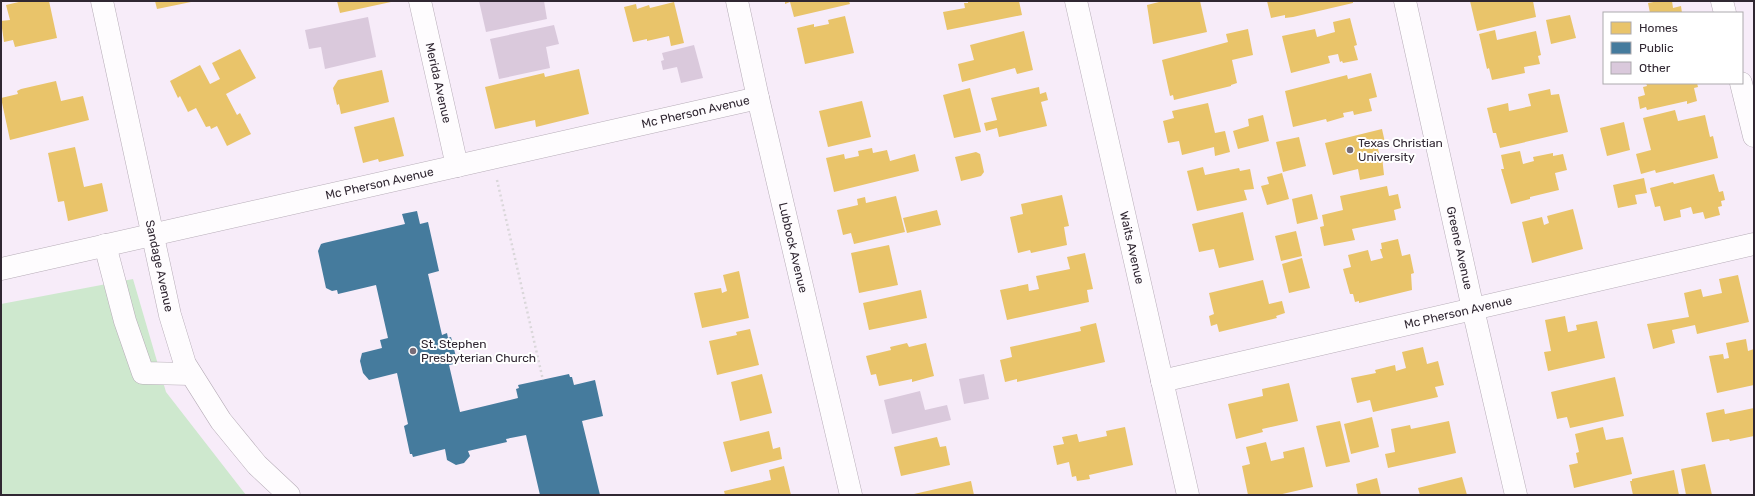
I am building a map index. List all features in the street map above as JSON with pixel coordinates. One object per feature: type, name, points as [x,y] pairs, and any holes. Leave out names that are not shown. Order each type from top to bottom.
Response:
[{"type":"street","name":"Sandage Avenue","points":[[102,1],[170,315],[184,364],[221,421],[257,465],[290,495]]},
{"type":"street","name":"Merida Avenue","points":[[420,1],[457,166]]},
{"type":"street","name":"Lubbock Avenue","points":[[737,1],[758,98],[851,495]]},
{"type":"street","name":"Waits Avenue","points":[[1076,1],[1188,495]]},
{"type":"street","name":"Greene Avenue","points":[[1405,1],[1516,495]]},
{"type":"street","points":[[1722,1],[1725,12]]},
{"type":"street","points":[[1742,84],[1754,136]]},
{"type":"street","name":"Mc Pherson Avenue","points":[[1,269],[758,98]]},
{"type":"street","name":"Mc Pherson Avenue","points":[[1162,381],[1754,244]]},
{"type":"street","points":[[104,245],[125,321],[143,373],[190,374]]},
{"type":"path","points":[[491,158],[544,380]]},
{"type":"green space","points":[[133,279],[166,392],[246,495],[1,495],[1,304]]},
{"type":"building: Homes","points":[[23,1],[49,1],[57,38],[15,47],[13,40],[4,42],[1,21],[10,20],[6,5]]},
{"type":"building: Homes","points":[[155,1],[190,1],[191,2],[157,9]]},
{"type":"building: Homes","points":[[337,1],[391,1],[391,2],[340,13]]},
{"type":"building: Homes","points":[[785,1],[849,1],[850,4],[794,17],[790,2],[785,4]]},
{"type":"building: Homes","points":[[968,1],[1019,1],[1022,15],[947,30],[943,12],[965,8],[964,3],[968,3]]},
{"type":"building: Homes","points":[[1163,1],[1200,1],[1207,32],[1153,44],[1147,5]]},
{"type":"building: Homes","points":[[1267,1],[1353,1],[1353,3],[1293,17],[1285,18],[1285,15],[1271,18]]},
{"type":"building: Homes","points":[[1470,1],[1533,1],[1536,17],[1477,31]]},
{"type":"building: Homes","points":[[1672,1],[1673,8],[1681,6],[1682,12],[1650,12],[1648,3]]},
{"type":"building: Homes","points":[[674,2],[684,43],[671,46],[669,36],[647,41],[647,39],[633,42],[624,7],[636,4],[637,9],[649,5],[650,8]]},
{"type":"building: Homes","points":[[1570,15],[1576,38],[1551,44],[1546,20]]},
{"type":"building: Homes","points":[[845,16],[854,53],[805,64],[797,28],[814,24],[814,27],[829,24],[828,20]]},
{"type":"building: Homes","points":[[1350,18],[1357,45],[1354,46],[1358,60],[1343,63],[1342,61],[1340,62],[1338,54],[1328,56],[1330,63],[1291,73],[1282,36],[1315,29],[1317,37],[1335,32],[1333,22]]},
{"type":"building: Homes","points":[[1248,29],[1253,55],[1232,60],[1237,83],[1231,86],[1174,100],[1173,95],[1170,96],[1162,60],[1228,42],[1226,34]]},
{"type":"building: Homes","points":[[1495,30],[1497,40],[1536,31],[1541,55],[1538,56],[1540,64],[1524,67],[1525,73],[1492,80],[1489,68],[1487,69],[1479,34]]},
{"type":"building: Homes","points":[[1024,31],[1033,70],[1017,74],[1015,68],[962,82],[958,64],[974,60],[970,45]]},
{"type":"building: Homes","points":[[240,49],[256,78],[226,94],[237,115],[240,113],[251,134],[227,146],[217,126],[211,129],[210,126],[206,127],[196,108],[188,112],[180,96],[178,98],[170,81],[200,65],[210,84],[220,79],[212,63]]},
{"type":"building: Homes","points":[[579,69],[589,114],[536,127],[535,120],[495,129],[485,87],[544,73],[545,77]]},
{"type":"building: Homes","points":[[382,70],[389,102],[341,114],[333,88],[338,80]]},
{"type":"building: Homes","points":[[1371,73],[1377,97],[1369,99],[1372,111],[1354,115],[1353,111],[1343,113],[1344,117],[1327,122],[1326,119],[1293,127],[1285,91],[1347,75],[1348,79]]},
{"type":"building: Homes","points":[[56,81],[61,101],[83,96],[89,120],[10,140],[1,98],[18,94],[17,91],[21,89]]},
{"type":"building: Homes","points":[[1646,84],[1697,84],[1698,87],[1694,88],[1697,101],[1687,104],[1687,101],[1647,110],[1646,107],[1640,109],[1638,97],[1645,95],[1643,87],[1647,86]]},
{"type":"building: Homes","points":[[1039,87],[1040,94],[1046,92],[1048,100],[1041,102],[1047,126],[999,137],[997,128],[986,131],[984,123],[997,120],[991,98]]},
{"type":"building: Homes","points":[[970,88],[981,132],[954,138],[943,95]]},
{"type":"building: Homes","points":[[1550,89],[1551,95],[1559,94],[1568,132],[1500,148],[1496,133],[1493,133],[1487,108],[1508,103],[1509,111],[1531,106],[1528,94]]},
{"type":"building: Homes","points":[[862,101],[871,137],[828,147],[819,111]]},
{"type":"building: Homes","points":[[1208,103],[1215,133],[1225,131],[1230,152],[1215,156],[1214,147],[1182,155],[1179,141],[1168,143],[1163,121],[1174,118],[1172,111]]},
{"type":"building: Homes","points":[[1675,110],[1678,121],[1705,115],[1710,137],[1713,136],[1718,158],[1656,173],[1655,170],[1641,174],[1636,154],[1651,150],[1643,118]]},
{"type":"building: Homes","points":[[1263,115],[1269,141],[1238,149],[1233,131],[1249,126],[1248,119]]},
{"type":"building: Homes","points":[[394,117],[404,156],[379,162],[378,159],[363,163],[354,127]]},
{"type":"building: Homes","points":[[1624,122],[1630,150],[1607,156],[1600,128]]},
{"type":"building: Homes","points":[[1382,129],[1386,147],[1378,149],[1380,157],[1382,156],[1384,175],[1360,180],[1358,169],[1333,175],[1325,143]]},
{"type":"building: Homes","points":[[1299,137],[1306,166],[1283,172],[1276,142]]},
{"type":"building: Homes","points":[[75,147],[84,187],[102,183],[108,211],[68,221],[64,201],[58,202],[48,153]]},
{"type":"building: Homes","points":[[872,148],[873,153],[887,150],[890,161],[915,154],[919,171],[834,192],[826,158],[844,154],[845,159],[859,156],[858,151]]},
{"type":"building: Homes","points":[[1520,151],[1523,164],[1534,161],[1533,157],[1553,153],[1553,156],[1563,154],[1567,170],[1555,173],[1559,190],[1530,197],[1530,199],[1511,204],[1501,169],[1504,169],[1501,155]]},
{"type":"building: Homes","points":[[976,152],[980,154],[984,172],[981,176],[961,181],[955,157]]},
{"type":"building: Homes","points":[[1203,167],[1205,175],[1239,168],[1240,171],[1250,169],[1254,189],[1244,190],[1247,200],[1197,211],[1187,171]]},
{"type":"building: Homes","points":[[1282,173],[1289,199],[1267,205],[1261,186],[1269,184],[1267,177]]},
{"type":"building: Homes","points":[[1714,174],[1719,192],[1723,191],[1725,200],[1721,201],[1722,206],[1718,207],[1720,215],[1705,219],[1703,212],[1693,214],[1691,207],[1680,210],[1681,217],[1664,221],[1660,206],[1655,207],[1650,188],[1673,182],[1674,184]]},
{"type":"building: Homes","points":[[1644,178],[1647,193],[1635,195],[1637,204],[1618,208],[1613,185]]},
{"type":"building: Homes","points":[[1387,186],[1389,196],[1398,194],[1401,208],[1394,210],[1396,220],[1352,229],[1355,240],[1324,246],[1320,227],[1324,226],[1322,215],[1343,210],[1340,196]]},
{"type":"building: Homes","points":[[1312,194],[1318,219],[1297,224],[1292,199]]},
{"type":"building: Homes","points":[[1062,195],[1069,226],[1064,227],[1067,245],[1031,253],[1030,250],[1018,253],[1010,217],[1023,214],[1021,204]]},
{"type":"building: Homes","points":[[896,196],[905,232],[854,244],[851,233],[843,235],[837,210],[858,205],[857,199],[865,197],[866,203]]},
{"type":"building: Homes","points":[[1573,209],[1583,249],[1532,263],[1522,222],[1542,217],[1544,225],[1549,223],[1547,216]]},
{"type":"building: Homes","points":[[937,210],[941,225],[907,233],[903,218]]},
{"type":"building: Homes","points":[[1243,212],[1254,260],[1219,268],[1214,249],[1199,252],[1192,224]]},
{"type":"building: Homes","points":[[1296,231],[1302,256],[1281,261],[1275,236]]},
{"type":"building: Homes","points":[[1398,239],[1402,256],[1410,254],[1414,273],[1411,274],[1412,290],[1359,303],[1359,301],[1355,302],[1353,294],[1350,294],[1343,269],[1351,267],[1348,255],[1368,250],[1371,261],[1383,258],[1380,249],[1382,249],[1381,243]]},
{"type":"building: Homes","points":[[889,245],[898,285],[859,293],[851,253]]},
{"type":"building: Homes","points":[[1085,253],[1093,289],[1087,290],[1089,302],[1007,320],[1000,290],[1028,284],[1029,291],[1039,289],[1036,276],[1070,269],[1067,257]]},
{"type":"building: Homes","points":[[1302,258],[1310,288],[1289,293],[1282,264]]},
{"type":"building: Homes","points":[[739,271],[749,318],[702,328],[694,293],[721,288],[722,293],[727,291],[723,275]]},
{"type":"building: Homes","points":[[1738,275],[1749,322],[1697,334],[1695,325],[1672,330],[1675,343],[1653,349],[1647,324],[1689,317],[1684,293],[1701,289],[1703,297],[1722,293],[1719,279]]},
{"type":"building: Homes","points":[[1263,280],[1269,304],[1282,301],[1285,313],[1276,316],[1277,318],[1219,332],[1217,324],[1211,326],[1209,316],[1214,314],[1209,293]]},
{"type":"building: Homes","points":[[921,290],[927,318],[869,330],[863,303]]},
{"type":"building: Homes","points":[[1565,316],[1568,332],[1577,330],[1576,325],[1597,321],[1605,358],[1548,371],[1544,352],[1551,351],[1545,320]]},
{"type":"building: Homes","points":[[1096,323],[1105,362],[1017,382],[1017,379],[1005,382],[1000,360],[1012,357],[1010,347],[1081,331],[1080,327]]},
{"type":"building: Homes","points":[[750,329],[759,365],[717,375],[709,341],[737,335],[736,332]]},
{"type":"building: Homes","points":[[1746,339],[1748,351],[1754,349],[1754,385],[1717,393],[1709,356],[1723,354],[1724,359],[1729,358],[1726,343]]},
{"type":"building: Homes","points":[[907,343],[909,347],[926,343],[934,376],[912,382],[912,379],[879,386],[876,374],[871,375],[866,356],[891,350],[890,347]]},
{"type":"building: Homes","points":[[1423,347],[1427,364],[1438,361],[1444,385],[1435,387],[1438,397],[1373,412],[1370,400],[1357,403],[1351,378],[1376,373],[1375,370],[1395,365],[1396,371],[1406,368],[1402,352]]},
{"type":"building: Homes","points":[[762,374],[772,413],[740,421],[731,382]]},
{"type":"building: Homes","points":[[1615,377],[1624,416],[1570,428],[1567,417],[1557,419],[1551,392]]},
{"type":"building: Homes","points":[[1289,383],[1298,421],[1262,429],[1263,432],[1236,439],[1228,404],[1263,396],[1262,389]]},
{"type":"building: Homes","points":[[1754,408],[1754,436],[1730,441],[1729,439],[1712,442],[1706,413],[1724,409],[1725,414]]},
{"type":"building: Homes","points":[[1372,417],[1379,447],[1351,454],[1344,424]]},
{"type":"building: Homes","points":[[1340,421],[1350,462],[1326,467],[1316,426]]},
{"type":"building: Homes","points":[[1449,421],[1456,453],[1388,468],[1385,454],[1395,452],[1391,429],[1410,425],[1411,429]]},
{"type":"building: Homes","points":[[1125,427],[1133,465],[1089,475],[1090,479],[1077,481],[1076,476],[1072,477],[1069,462],[1057,465],[1053,446],[1064,444],[1062,437],[1077,434],[1079,442],[1107,436],[1106,431]]},
{"type":"building: Homes","points":[[1603,427],[1606,440],[1623,437],[1632,474],[1574,488],[1569,465],[1578,463],[1576,453],[1579,452],[1575,434]]},
{"type":"building: Homes","points":[[769,431],[773,449],[780,447],[782,459],[731,472],[723,442]]},
{"type":"building: Homes","points":[[937,437],[940,447],[946,446],[950,465],[901,476],[894,447]]},
{"type":"building: Homes","points":[[1266,442],[1271,461],[1284,458],[1283,452],[1304,447],[1313,487],[1278,495],[1248,495],[1242,466],[1250,464],[1246,447]]},
{"type":"building: Homes","points":[[1705,464],[1712,495],[1686,495],[1681,469]]},
{"type":"building: Homes","points":[[784,466],[791,495],[725,495],[724,491],[771,480],[769,470]]},
{"type":"building: Homes","points":[[1674,470],[1679,495],[1633,495],[1630,481],[1632,481],[1632,479]]},
{"type":"building: Homes","points":[[1462,477],[1467,495],[1420,495],[1418,488]]},
{"type":"building: Homes","points":[[1377,478],[1381,495],[1358,495],[1356,484]]},
{"type":"building: Homes","points":[[971,481],[974,495],[914,495],[914,494]]},
{"type":"building: Public","name":"St. Stephen Presbyterian Church","points":[[417,211],[420,224],[428,222],[439,271],[428,274],[442,335],[447,333],[448,338],[451,337],[456,357],[452,357],[454,364],[449,365],[460,412],[518,398],[516,389],[519,388],[518,385],[569,374],[570,377],[572,377],[574,385],[595,380],[603,416],[582,421],[600,495],[540,495],[526,435],[506,439],[507,442],[468,451],[470,456],[464,463],[456,465],[447,460],[445,449],[413,457],[412,454],[410,454],[404,426],[408,424],[397,373],[369,380],[363,373],[360,361],[362,353],[382,348],[380,340],[388,338],[376,285],[338,294],[337,290],[332,291],[326,288],[318,251],[321,244],[324,243],[405,224],[402,214]]},
{"type":"building: Other","points":[[479,1],[544,1],[547,19],[486,32]]},
{"type":"building: Other","points":[[368,17],[376,57],[325,69],[321,47],[309,49],[305,30]]},
{"type":"building: Other","points":[[554,25],[559,44],[546,47],[550,68],[499,79],[490,39]]},
{"type":"building: Other","points":[[694,45],[703,78],[681,83],[677,67],[663,70],[661,61],[664,60],[662,53]]},
{"type":"building: Other","points":[[984,374],[989,399],[964,404],[959,379]]},
{"type":"building: Other","points":[[920,391],[925,410],[947,405],[951,420],[892,434],[884,400]]},
{"type":"place","name":"Texas Christian University","points":[[1350,150]]},
{"type":"place","name":"St. Stephen Presbyterian Church","points":[[413,351]]}]
